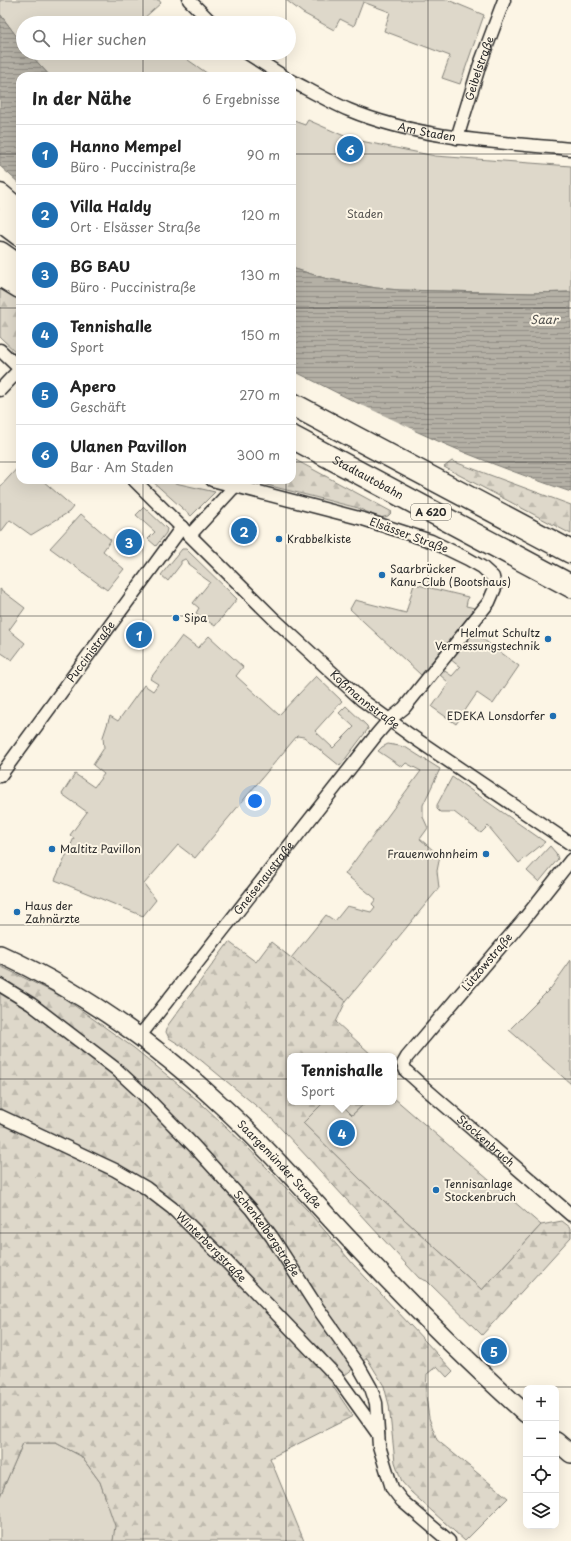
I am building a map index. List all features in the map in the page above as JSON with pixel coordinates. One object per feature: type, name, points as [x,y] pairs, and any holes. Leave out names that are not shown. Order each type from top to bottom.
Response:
[{"type":"highway","points":[[0,195],[16,209]]},
{"type":"highway","points":[[0,220],[16,232]]},
{"type":"highway","points":[[0,253],[16,264]]},
{"type":"highway","points":[[0,275],[16,285]]},
{"type":"highway","name":"A 620","points":[[296,406],[571,552]]},
{"type":"highway","name":"Stadtautobahn","points":[[296,439],[571,586]]},
{"type":"street","points":[[189,0],[205,16]]},
{"type":"street","name":"Geibelstraße","points":[[457,138],[479,67],[504,0]]},
{"type":"street","points":[[258,60],[277,72]]},
{"type":"street","name":"Am Staden","points":[[296,83],[350,110],[388,123],[425,132],[457,138],[571,149]]},
{"type":"street","points":[[0,350],[16,365]]},
{"type":"street","points":[[0,390],[16,373]]},
{"type":"street","name":"Koßmannstraße","points":[[138,484],[274,619],[362,700],[534,821],[571,844]]},
{"type":"street","name":"Elsässer Straße","points":[[228,484],[342,513],[390,527],[431,542],[482,567],[493,577],[495,588],[489,602],[409,702],[400,712],[389,720]]},
{"type":"street","points":[[186,531],[236,486]]},
{"type":"street","name":"Puccinistraße","points":[[0,776],[186,531]]},
{"type":"street","name":"Gneisenaustraße","points":[[138,1037],[389,720]]},
{"type":"street","name":"Lützowstraße","points":[[403,1064],[407,1057],[525,918],[571,860]]},
{"type":"street","name":"Saargemünder Straße","points":[[0,954],[66,988],[138,1037],[181,1069],[221,1105],[306,1191],[347,1237],[396,1288],[461,1353],[523,1411]]},
{"type":"street","name":"Schenkelbergstraße","points":[[0,985],[37,1008],[121,1074],[142,1093],[194,1146],[251,1209],[272,1237],[371,1388],[376,1403],[378,1434],[382,1458],[392,1488],[402,1501],[449,1541]]},
{"type":"street","name":"Stockenbruch","points":[[403,1064],[406,1070],[427,1090],[571,1215]]},
{"type":"street","name":"Winterbergstraße","points":[[0,1116],[115,1170],[146,1188],[172,1208],[220,1255],[337,1377],[378,1434]]},
{"type":"street","points":[[559,1444],[571,1454]]},
{"type":"green space","points":[[0,0],[159,0],[161,3],[146,16],[16,16],[16,36],[0,14]]},
{"type":"green space","points":[[286,0],[448,0],[484,15],[460,84],[442,78],[450,56],[384,31],[390,12],[363,2],[354,26],[340,19],[334,30],[303,13]]},
{"type":"green space","points":[[35,60],[188,60],[205,72],[46,72]]},
{"type":"green space","name":"Staden","points":[[308,120],[351,139],[435,156],[571,166],[571,292],[531,293],[400,290],[376,288],[324,278],[296,269],[296,122],[305,125]]},
{"type":"green space","points":[[0,285],[16,295],[16,352],[0,337]]},
{"type":"green space","points":[[296,460],[392,512],[388,516],[380,518],[358,508],[263,484],[296,484]]},
{"type":"green space","points":[[452,461],[571,505],[571,534],[444,467]]},
{"type":"green space","points":[[16,469],[16,484],[47,484],[73,507],[69,512],[31,535],[10,520],[0,533],[0,487]]},
{"type":"green space","points":[[155,484],[180,484],[215,492],[191,516]]},
{"type":"green space","points":[[144,507],[167,529],[166,533],[156,546],[148,539],[155,532],[136,515]]},
{"type":"green space","points":[[81,514],[111,540],[103,551],[124,569],[107,590],[50,548]]},
{"type":"green space","points":[[182,549],[186,549],[237,599],[215,626],[196,613],[199,608],[193,603],[210,582],[196,572],[197,570],[189,564],[188,561],[185,559],[181,561],[181,564],[168,581],[161,575]]},
{"type":"green space","points":[[414,584],[468,597],[466,606],[475,608],[421,675],[350,609],[355,600],[406,613]]},
{"type":"green space","points":[[0,589],[25,608],[9,630],[25,643],[12,660],[0,652]]},
{"type":"green space","points":[[472,631],[519,666],[493,704],[477,693],[456,724],[432,707],[449,683],[439,674],[442,669],[452,676],[460,667],[450,659]]},
{"type":"green space","points":[[182,636],[198,648],[209,636],[243,667],[236,676],[279,715],[316,676],[342,701],[315,731],[333,748],[354,727],[339,713],[346,706],[367,726],[368,729],[340,766],[304,737],[297,736],[195,858],[178,845],[144,884],[156,900],[143,916],[55,880],[74,838],[70,835],[87,812],[62,794],[75,774],[94,787],[104,774],[93,765],[104,748],[103,737],[110,716],[118,721],[144,685],[153,691],[158,684],[150,679]]},
{"type":"green space","points":[[388,744],[405,747],[440,769],[423,805],[423,817],[428,828],[420,839],[440,856],[437,871],[439,888],[346,1001],[291,958],[326,915],[335,921],[347,906],[371,912],[375,907],[372,904],[376,899],[345,874],[421,771],[406,763],[402,767],[378,751]]},
{"type":"green space","points":[[452,777],[545,842],[519,863],[488,826],[481,833],[454,812],[440,812],[437,809],[437,805]]},
{"type":"green space","points":[[550,846],[556,853],[558,859],[539,882],[527,871]]},
{"type":"green space","points":[[229,942],[256,962],[271,942],[346,1001],[336,1022],[370,1053],[287,1053],[287,1105],[321,1105],[303,1123],[361,1180],[482,1290],[541,1225],[562,1221],[571,1228],[571,1237],[482,1335],[427,1281],[419,1278],[272,1119],[191,1052],[169,1038],[166,1032],[168,1025]]},
{"type":"green space","points":[[571,960],[571,1084],[509,1030],[551,988]]},
{"type":"green space","points":[[0,966],[61,996],[134,1048],[201,1103],[248,1148],[308,1211],[353,1264],[453,1371],[447,1377],[437,1366],[427,1374],[426,1396],[429,1418],[437,1440],[508,1498],[465,1541],[402,1482],[395,1462],[389,1405],[384,1386],[367,1358],[332,1385],[353,1416],[270,1458],[304,1541],[113,1541],[115,1526],[100,1482],[81,1456],[56,1443],[23,1443],[0,1496]]},
{"type":"green space","name":"Tennisanlage Stockenbruch","points":[[397,1101],[541,1225],[482,1290],[361,1180],[303,1123],[321,1105],[342,1105],[352,1115],[363,1105],[397,1105]]},
{"type":"green space","points":[[342,1105],[363,1105],[352,1115]]},
{"type":"green space","points":[[23,1443],[56,1443],[81,1456],[100,1482],[116,1526],[113,1541],[0,1541],[0,1496]]},
{"type":"water","points":[[0,14],[16,36],[16,60],[35,60],[46,72],[16,72],[16,180],[0,166]]},
{"type":"water","name":"Saar","points":[[296,269],[324,278],[376,288],[400,290],[531,293],[571,292],[571,492],[466,453],[341,395],[296,372]]},
{"type":"pier","points":[[362,405],[415,430],[414,432],[361,407]]},
{"type":"place","name":"Ulanen Pavillon","points":[[350,149]]},
{"type":"place","name":"Villa Haldy","points":[[244,531]]},
{"type":"place","name":"Krabbelkiste","points":[[279,539]]},
{"type":"place","name":"BG BAU","points":[[129,542]]},
{"type":"place","name":"Saarbrücker Kanu-Club (Bootshaus)","points":[[382,575]]},
{"type":"place","name":"Sipa","points":[[176,618]]},
{"type":"place","name":"Hanno Mempel","points":[[139,635]]},
{"type":"place","name":"Helmut Schultz Vermessungstechnik","points":[[548,639]]},
{"type":"place","name":"EDEKA Lonsdorfer","points":[[553,716]]},
{"type":"place","name":"Maltitz Pavillon","points":[[52,849]]},
{"type":"place","name":"Frauenwohnheim","points":[[486,854]]},
{"type":"place","name":"Haus der Zahnärzte","points":[[17,912]]},
{"type":"place","name":"Tennishalle","points":[[342,1133]]},
{"type":"place","name":"Tennisanlage Stockenbruch","points":[[436,1190]]},
{"type":"place","name":"Apero","points":[[494,1351]]}]
